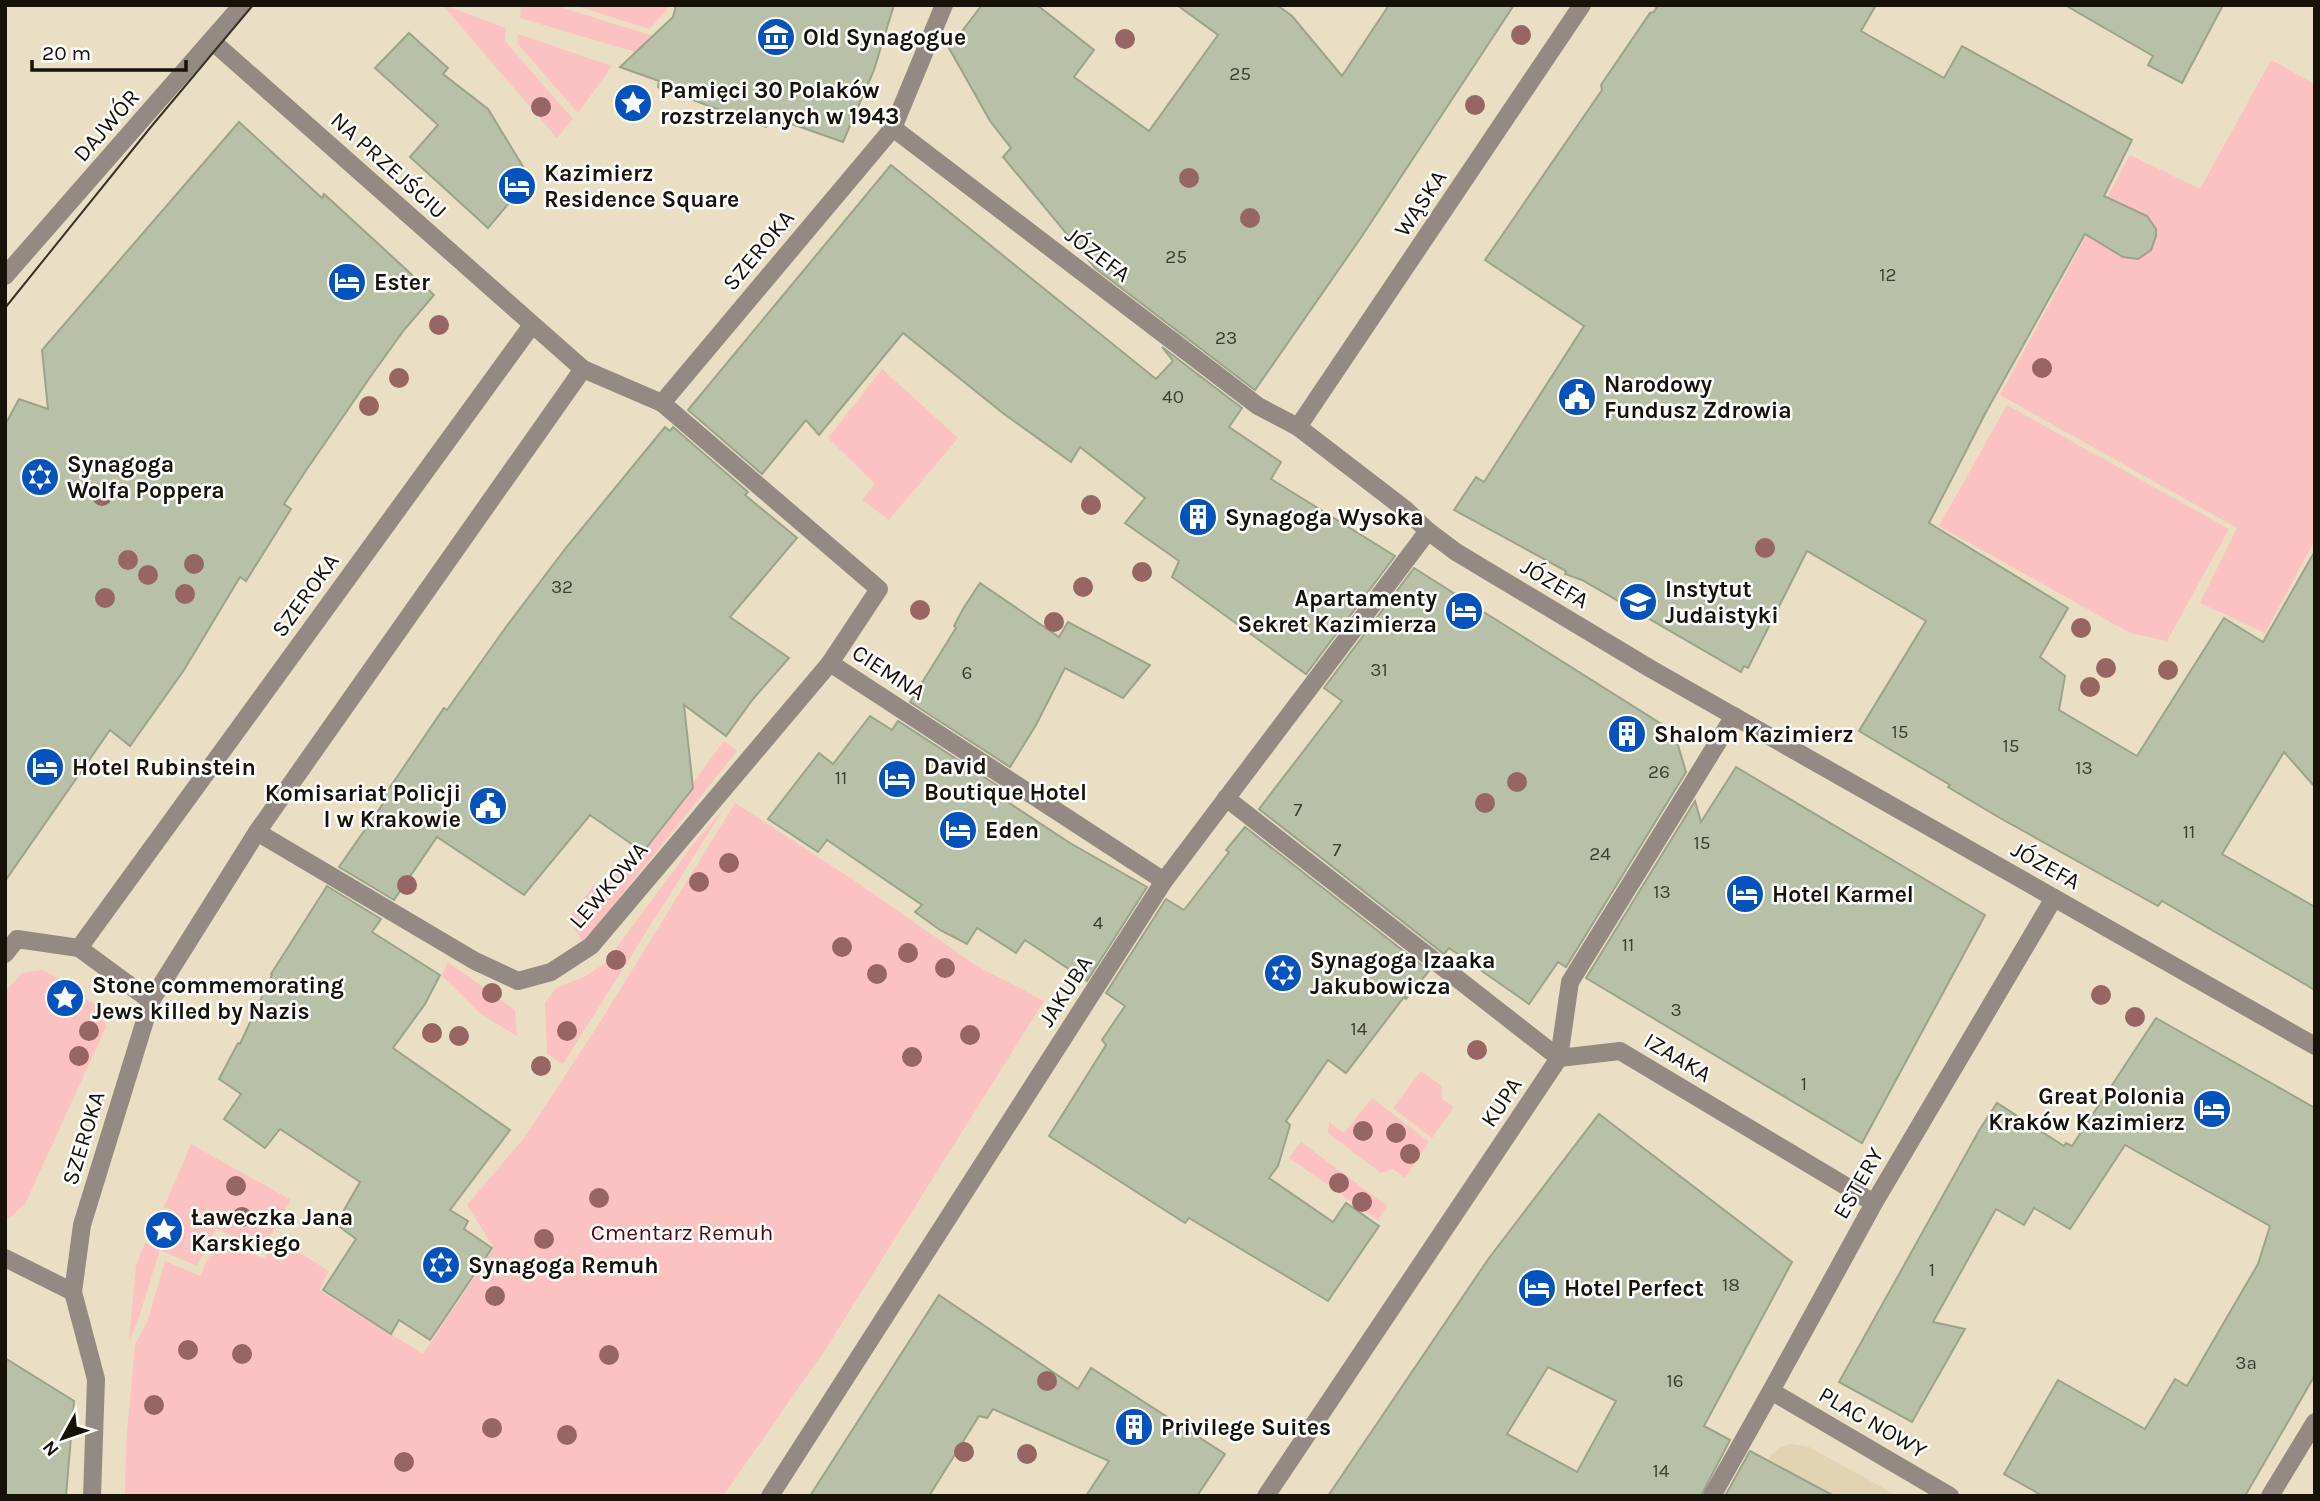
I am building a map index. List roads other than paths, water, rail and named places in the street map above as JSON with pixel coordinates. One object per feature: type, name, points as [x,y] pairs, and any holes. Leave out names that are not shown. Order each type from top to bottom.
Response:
[{"type":"street","name":"DAJWÓR","points":[[5,276],[242,5]]},
{"type":"street","name":"SZEROKA","points":[[662,403],[893,128],[944,5]]},
{"type":"street","name":"WĄSKA","points":[[1298,427],[1582,5]]},
{"type":"street","name":"NA PRZEJŚCIU","points":[[212,41],[532,325]]},
{"type":"street","name":"JÓZEFA","points":[[893,128],[1258,406],[1298,427],[1467,559],[1734,716],[2315,1046]]},
{"type":"street","name":"SZEROKA","points":[[79,948],[532,325]]},
{"type":"street","points":[[532,325],[583,369],[662,403]]},
{"type":"street","name":"SZEROKA","points":[[92,1496],[96,1379],[73,1292],[82,1225],[151,1002],[257,832],[583,369]]},
{"type":"street","name":"CIEMNA","points":[[662,403],[878,589],[830,663],[1164,881]]},
{"type":"street","name":"JAKUBA","points":[[770,1496],[1164,881],[1428,531]]},
{"type":"street","name":"LEWKOWA","points":[[257,832],[475,961],[518,981],[551,972],[591,946],[830,663]]},
{"type":"street","name":"KUPA","points":[[1266,1496],[1559,1058],[1570,982],[1734,716]]},
{"type":"street","points":[[1226,798],[1559,1058]]},
{"type":"street","name":"ESTERY","points":[[1712,1496],[1874,1203],[2054,898]]},
{"type":"street","points":[[5,954],[17,939],[79,948],[151,1002]]},
{"type":"street","name":"IZAAKA","points":[[1559,1058],[1620,1051],[1874,1203]]},
{"type":"street","points":[[5,1258],[73,1292]]},
{"type":"street","name":"PLAC NOWY","points":[[1771,1391],[1950,1496]]},
{"type":"street","points":[[2270,1496],[2315,1422]]},
{"type":"tram line","points":[[5,308],[253,5]]},
{"type":"place","name":"Old Synagogue","points":[[776,37]]},
{"type":"place","name":"Pamięci 30 Polaków rozstrzelanych w 1943","points":[[633,103]]},
{"type":"place","name":"Kazimierz Residence Square","points":[[517,186]]},
{"type":"place","name":"Ester","points":[[347,282]]},
{"type":"place","name":"Narodowy Fundusz Zdrowia","points":[[1577,397]]},
{"type":"place","name":"Synagoga Wolfa Poppera","points":[[40,477]]},
{"type":"place","name":"Synagoga Wysoka","points":[[1198,517]]},
{"type":"place","name":"Instytut Judaistyki","points":[[1638,602]]},
{"type":"place","name":"Apartamenty Sekret Kazimierza","points":[[1464,611]]},
{"type":"place","name":"Shalom Kazimierz","points":[[1627,734]]},
{"type":"place","name":"Hotel Rubinstein","points":[[45,767]]},
{"type":"place","name":"David Boutique Hotel","points":[[897,779]]},
{"type":"place","name":"Komisariat Policji I w Krakowie","points":[[488,806]]},
{"type":"place","name":"Eden","points":[[958,830]]},
{"type":"place","name":"Hotel Karmel","points":[[1745,894]]},
{"type":"place","name":"Synagoga Izaaka Jakubowicza","points":[[1283,973]]},
{"type":"place","name":"Stone commemorating Jews killed by Nazis","points":[[65,998]]},
{"type":"place","name":"Great Polonia Kraków Kazimierz","points":[[2212,1109]]},
{"type":"place","name":"Ławeczka Jana Karskiego","points":[[164,1230]]},
{"type":"place","name":"Synagoga Remuh","points":[[441,1265]]},
{"type":"place","name":"Hotel Perfect","points":[[1537,1288]]},
{"type":"place","name":"Privilege Suites","points":[[1134,1427]]},
{"type":"park label","name":"Cmentarz Remuh","points":[[682,1232]]}]
